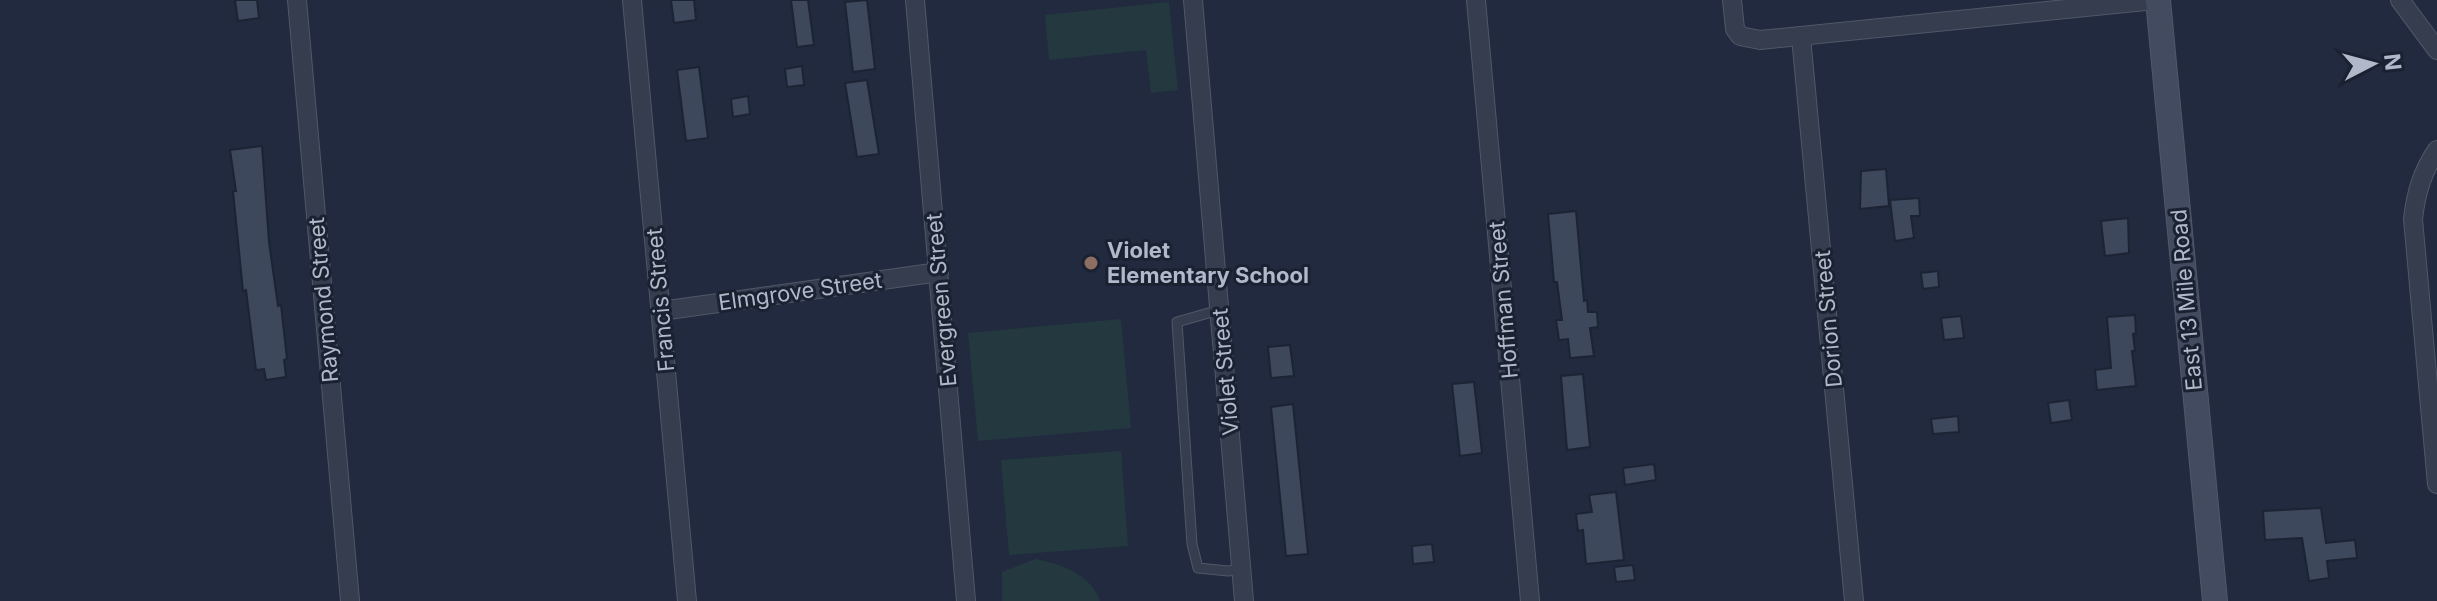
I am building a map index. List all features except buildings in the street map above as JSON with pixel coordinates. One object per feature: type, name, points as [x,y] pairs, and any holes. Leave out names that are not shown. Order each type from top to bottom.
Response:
[{"type":"main road","name":"East 13 Mile Road","points":[[2156,0],[2215,601]]},
{"type":"street","name":"Raymond Street","points":[[297,0],[350,601]]},
{"type":"street","name":"Francis Street","points":[[632,0],[687,601]]},
{"type":"street","name":"Evergreen Street","points":[[915,0],[966,601]]},
{"type":"street","name":"Violet Street","points":[[1193,0],[1244,601]]},
{"type":"street","name":"Hoffman Street","points":[[1476,0],[1530,601]]},
{"type":"street","points":[[1732,0],[1735,29],[1740,36],[1760,40],[2156,0]]},
{"type":"street","points":[[2400,0],[2437,50]]},
{"type":"street","name":"Dorion Street","points":[[1801,37],[1854,601]]},
{"type":"street","points":[[2437,150],[2426,165],[2416,193],[2413,219],[2437,484]]},
{"type":"street","name":"Elmgrove Street","points":[[661,311],[939,272]]},
{"type":"lane","points":[[1219,310],[1177,322],[1192,544],[1198,568],[1241,569]]},
{"type":"green space","points":[[1169,2],[1178,90],[1151,93],[1146,50],[1049,60],[1045,15]]},
{"type":"green space","points":[[1121,319],[1131,428],[978,441],[968,333]]},
{"type":"green space","points":[[1121,451],[1128,546],[1009,555],[1001,460]]},
{"type":"green space","points":[[1035,559],[1064,567],[1082,577],[1100,601],[1002,601],[1002,572]]},
{"type":"place","name":"Violet Elementary School","points":[[1091,263]]}]
